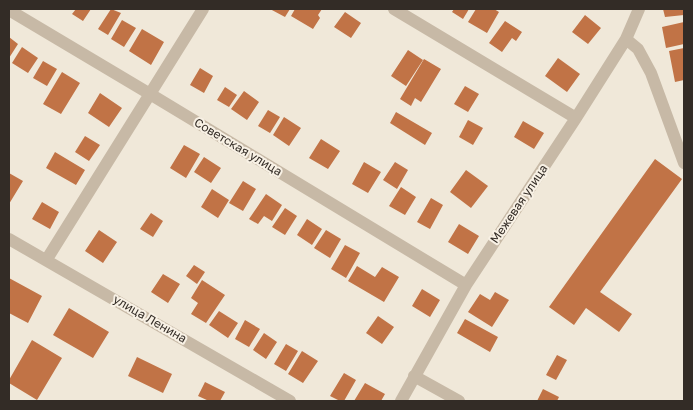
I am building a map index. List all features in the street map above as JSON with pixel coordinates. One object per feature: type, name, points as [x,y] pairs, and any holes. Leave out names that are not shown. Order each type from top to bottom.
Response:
[{"type":"street","points":[[47,259],[203,9]]},
{"type":"street","points":[[394,9],[576,118]]},
{"type":"street","name":"Межевая улица","points":[[401,401],[466,285],[626,39],[639,9]]},
{"type":"street","name":"Советская улица","points":[[9,10],[466,285]]},
{"type":"street","points":[[626,39],[638,49],[651,73],[684,163]]},
{"type":"street","name":"улица Ленина","points":[[9,241],[47,259],[290,401]]},
{"type":"street","points":[[414,376],[459,401]]},
{"type":"building","points":[[76,9],[91,9],[83,21],[72,14]]},
{"type":"building","points":[[111,9],[121,13],[108,35],[98,29]]},
{"type":"building","points":[[270,9],[290,9],[285,17]]},
{"type":"building","points":[[295,9],[322,9],[318,15],[320,18],[313,29],[291,16]]},
{"type":"building","points":[[454,9],[469,9],[463,19],[452,12]]},
{"type":"building","points":[[476,9],[494,9],[499,12],[487,33],[468,22]]},
{"type":"building","points":[[663,9],[684,9],[684,15],[665,17]]},
{"type":"building","points":[[345,12],[361,23],[351,38],[334,27]]},
{"type":"building","points":[[585,15],[601,28],[588,44],[572,32]]},
{"type":"building","points":[[122,20],[136,28],[124,47],[111,39]]},
{"type":"building","points":[[505,21],[522,32],[516,41],[512,38],[502,52],[489,43]]},
{"type":"building","points":[[684,22],[684,44],[666,48],[662,27]]},
{"type":"building","points":[[142,29],[164,42],[151,65],[129,51]]},
{"type":"building","points":[[9,37],[18,44],[9,58]]},
{"type":"building","points":[[22,47],[38,58],[28,73],[12,63]]},
{"type":"building","points":[[684,48],[684,80],[675,82],[669,51]]},
{"type":"building","points":[[408,50],[423,60],[406,86],[391,76]]},
{"type":"building","points":[[558,58],[580,74],[567,92],[545,76]]},
{"type":"building","points":[[424,59],[441,69],[421,102],[415,98],[411,106],[400,99]]},
{"type":"building","points":[[43,61],[57,69],[47,86],[33,78]]},
{"type":"building","points":[[200,68],[213,76],[204,93],[190,85]]},
{"type":"building","points":[[62,72],[80,83],[61,114],[43,104]]},
{"type":"building","points":[[465,86],[479,94],[468,112],[454,104]]},
{"type":"building","points":[[225,87],[237,95],[229,107],[217,100]]},
{"type":"building","points":[[244,91],[259,102],[247,120],[231,109]]},
{"type":"building","points":[[100,93],[122,108],[109,127],[88,113]]},
{"type":"building","points":[[268,110],[280,117],[270,133],[258,126]]},
{"type":"building","points":[[396,112],[432,133],[425,145],[390,123]]},
{"type":"building","points":[[284,117],[301,128],[289,146],[273,135]]},
{"type":"building","points":[[468,120],[483,128],[473,145],[459,137]]},
{"type":"building","points":[[523,121],[544,133],[534,149],[514,137]]},
{"type":"building","points":[[85,136],[100,145],[89,161],[75,152]]},
{"type":"building","points":[[321,139],[340,151],[328,169],[309,158]]},
{"type":"building","points":[[184,145],[200,154],[186,178],[170,168]]},
{"type":"building","points":[[55,152],[85,170],[76,185],[46,168]]},
{"type":"building","points":[[204,157],[221,168],[211,183],[194,172]]},
{"type":"building","points":[[655,159],[682,179],[600,292],[632,314],[619,332],[586,308],[574,325],[549,307]]},
{"type":"building","points":[[364,162],[381,172],[368,193],[352,184]]},
{"type":"building","points":[[395,162],[408,170],[397,189],[383,180]]},
{"type":"building","points":[[466,170],[488,186],[471,208],[450,192]]},
{"type":"building","points":[[9,173],[23,181],[9,204]]},
{"type":"building","points":[[243,181],[256,189],[243,211],[229,203]]},
{"type":"building","points":[[401,187],[416,197],[405,215],[389,206]]},
{"type":"building","points":[[212,189],[229,200],[218,218],[201,207]]},
{"type":"building","points":[[266,194],[282,205],[272,221],[264,216],[258,224],[249,219]]},
{"type":"building","points":[[431,198],[443,205],[430,229],[417,222]]},
{"type":"building","points":[[42,202],[59,212],[50,229],[32,219]]},
{"type":"building","points":[[285,208],[297,216],[285,235],[272,227]]},
{"type":"building","points":[[151,213],[163,221],[153,237],[140,229]]},
{"type":"building","points":[[307,219],[322,229],[312,245],[297,235]]},
{"type":"building","points":[[459,224],[479,236],[468,254],[448,242]]},
{"type":"building","points":[[99,230],[117,242],[103,263],[85,251]]},
{"type":"building","points":[[326,230],[341,239],[330,258],[314,248]]},
{"type":"building","points":[[345,245],[360,253],[346,278],[331,269]]},
{"type":"building","points":[[194,265],[205,272],[197,284],[186,276]]},
{"type":"building","points":[[357,266],[375,277],[382,267],[399,277],[384,302],[348,281]]},
{"type":"building","points":[[163,274],[180,284],[168,303],[151,292]]},
{"type":"building","points":[[9,278],[42,296],[28,323],[9,313]]},
{"type":"building","points":[[202,280],[225,295],[206,323],[191,314],[198,303],[191,298]]},
{"type":"building","points":[[422,289],[440,300],[430,317],[412,306]]},
{"type":"building","points":[[495,292],[509,300],[492,327],[468,312],[480,294],[490,300]]},
{"type":"building","points":[[69,308],[109,332],[93,358],[53,335]]},
{"type":"building","points":[[219,311],[238,323],[228,338],[209,325]]},
{"type":"building","points":[[378,316],[394,327],[382,344],[366,333]]},
{"type":"building","points":[[465,319],[498,337],[490,352],[457,333]]},
{"type":"building","points":[[245,320],[260,329],[249,347],[235,339]]},
{"type":"building","points":[[264,333],[277,342],[266,359],[253,350]]},
{"type":"building","points":[[32,340],[62,358],[37,400],[9,383]]},
{"type":"building","points":[[286,344],[298,351],[286,371],[274,364]]},
{"type":"building","points":[[302,351],[318,361],[303,383],[288,374]]},
{"type":"building","points":[[557,355],[567,360],[556,380],[546,375]]},
{"type":"building","points":[[137,357],[172,374],[163,393],[128,376]]},
{"type":"building","points":[[344,373],[356,380],[344,401],[340,401],[330,396]]},
{"type":"building","points":[[205,382],[225,392],[220,401],[209,401],[198,396]]},
{"type":"building","points":[[365,383],[385,394],[381,401],[354,401]]},
{"type":"building","points":[[543,389],[559,397],[557,401],[537,401]]}]
